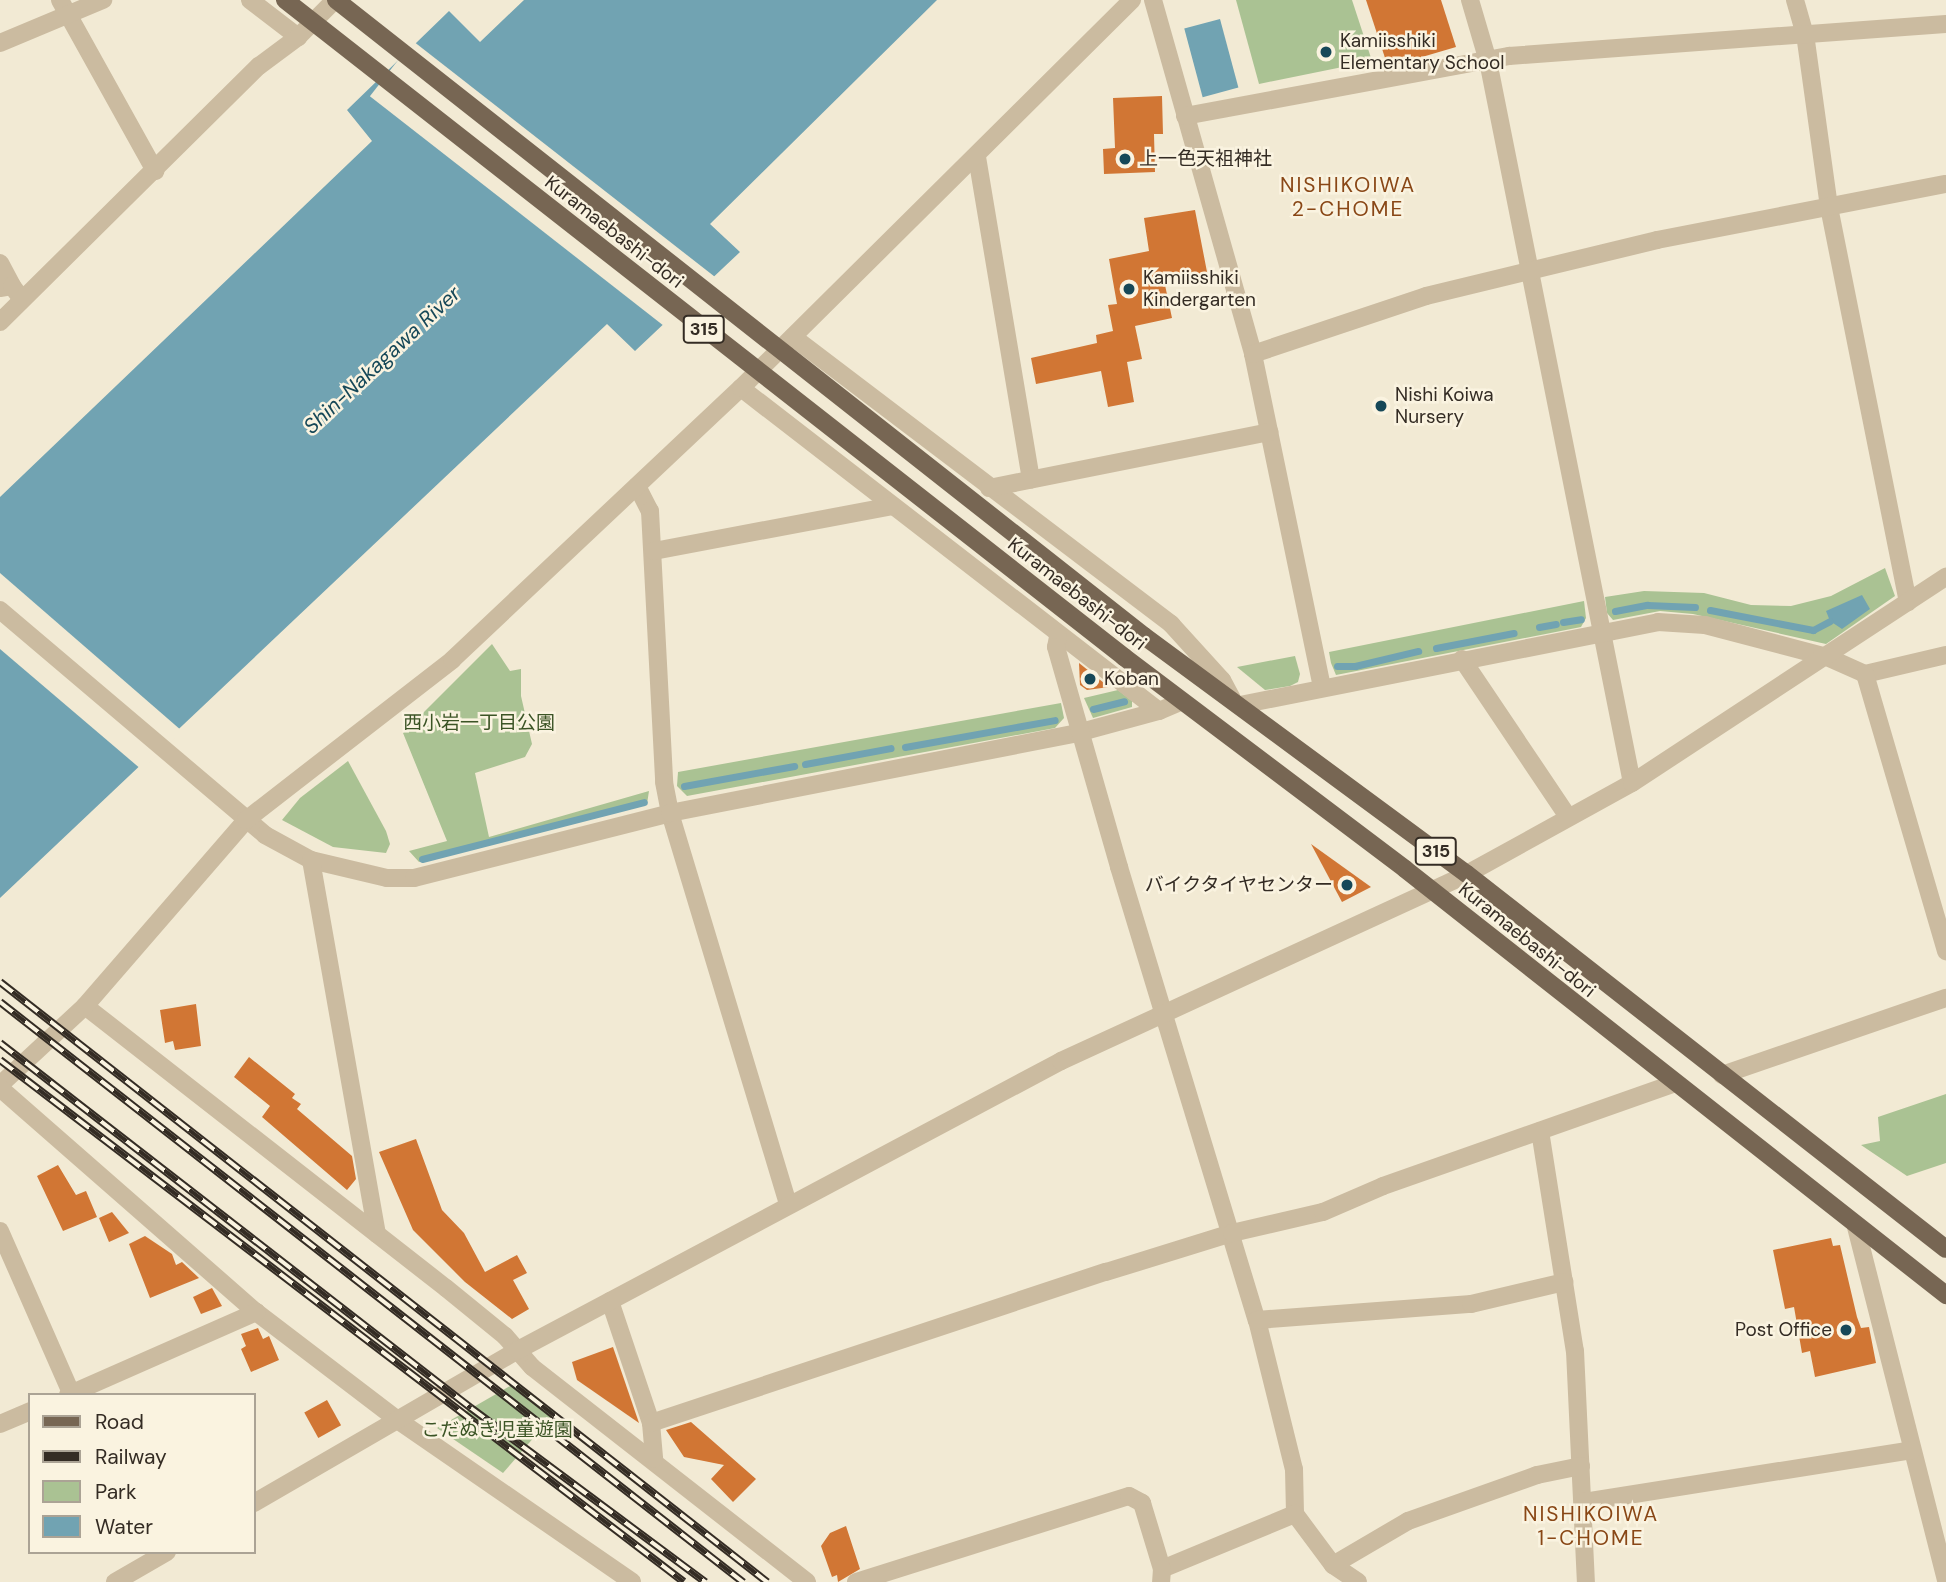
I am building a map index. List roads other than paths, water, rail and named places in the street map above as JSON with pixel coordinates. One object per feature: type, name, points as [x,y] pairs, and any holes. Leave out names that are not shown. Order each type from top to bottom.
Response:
[{"type":"main road","name":"Kuramaebashi-dori","points":[[285,0],[1180,702],[1429,888],[1674,1084],[1946,1295]]},
{"type":"main road","name":"Kuramaebashi-dori","points":[[336,0],[1144,636],[1467,874],[1946,1249]]},
{"type":"street","points":[[0,43],[64,8],[103,0]]},
{"type":"street","points":[[250,0],[298,37]]},
{"type":"street","points":[[0,322],[11,291],[155,171],[259,66],[298,37],[336,0]]},
{"type":"street","points":[[632,1582],[399,1421],[256,1312],[0,1086],[85,1006],[246,820],[452,660],[741,388],[977,157],[1132,0]]},
{"type":"street","points":[[1153,0],[1253,354],[1322,683]]},
{"type":"street","points":[[1470,0],[1488,61],[1632,783]]},
{"type":"street","points":[[1795,0],[1805,34],[1829,207],[1908,602]]},
{"type":"street","points":[[64,8],[155,171]]},
{"type":"street","points":[[1185,116],[1488,61],[1946,24]]},
{"type":"street","points":[[977,157],[1031,480]]},
{"type":"street","points":[[1253,354],[1426,296],[1657,240],[1946,184]]},
{"type":"street","points":[[0,263],[11,291]]},
{"type":"street","points":[[793,337],[1171,624],[1222,680],[1236,702],[1322,683],[1681,621],[1827,657],[1865,674],[1946,655]]},
{"type":"street","points":[[741,388],[1058,637],[1160,711]]},
{"type":"street","points":[[989,488],[1269,432]]},
{"type":"street","points":[[637,486],[650,511],[662,761],[670,813],[788,1204]]},
{"type":"street","points":[[654,551],[892,506]]},
{"type":"street","points":[[256,1502],[518,1350],[788,1204],[1163,1011],[1429,888],[1467,874],[1632,783],[1946,578]]},
{"type":"street","points":[[0,610],[246,820],[312,860],[361,875],[414,878],[670,813],[1081,732],[1160,711],[1180,702]]},
{"type":"street","points":[[1058,637],[1056,647],[1257,1320],[1294,1469],[1295,1514],[1333,1565],[1358,1582]]},
{"type":"street","points":[[1462,659],[1568,817]]},
{"type":"street","points":[[1865,674],[1946,951]]},
{"type":"street","points":[[312,860],[377,1234]]},
{"type":"street","points":[[1722,1075],[1946,998]]},
{"type":"street","points":[[85,1006],[377,1234],[518,1350],[532,1367],[654,1459],[807,1582]]},
{"type":"street","points":[[651,1423],[1232,1233],[1323,1212],[1674,1084]]},
{"type":"street","points":[[1540,1131],[1575,1351],[1586,1582]]},
{"type":"street","points":[[1856,1227],[1912,1450],[1938,1518],[1946,1580]]},
{"type":"street","points":[[0,1231],[70,1393]]},
{"type":"street","points":[[1257,1320],[1471,1304],[1564,1282]]},
{"type":"street","points":[[610,1301],[651,1423],[654,1459]]},
{"type":"street","points":[[72,1393],[256,1312]]},
{"type":"street","points":[[0,1424],[28,1412]]},
{"type":"street","points":[[1584,1502],[1912,1450]]},
{"type":"street","points":[[1333,1565],[1408,1521],[1537,1475],[1581,1466]]},
{"type":"street","points":[[856,1582],[1129,1496],[1142,1503],[1161,1576],[1295,1514]]},
{"type":"street","points":[[115,1582],[164,1554]]},
{"type":"water","name":"Shin-Nakagawa River","points":[[524,0],[937,0],[710,224],[740,252],[635,351],[607,324],[0,898],[0,497],[372,141],[347,110],[449,11],[480,42]]},
{"type":"water","points":[[1220,19],[1238,88],[1203,97],[1184,29]]},
{"type":"water","points":[[1862,595],[1870,609],[1842,629],[1830,621],[1826,611]]},
{"type":"waterway","points":[[1615,611],[1647,605],[1695,607]]},
{"type":"waterway","points":[[1710,610],[1813,630],[1830,621]]},
{"type":"waterway","points":[[1563,622],[1581,619]]},
{"type":"waterway","points":[[1539,627],[1556,624]]},
{"type":"waterway","points":[[1436,648],[1514,633]]},
{"type":"waterway","points":[[1337,666],[1355,666],[1418,651]]},
{"type":"waterway","points":[[1093,709],[1124,701]]},
{"type":"waterway","points":[[905,747],[1055,720]]},
{"type":"waterway","points":[[805,764],[891,748]]},
{"type":"waterway","points":[[684,786],[794,766]]},
{"type":"waterway","points":[[422,859],[644,802]]},
{"type":"railway","points":[[0,982],[767,1582]]},
{"type":"railway","points":[[0,1002],[743,1582]]},
{"type":"railway","points":[[0,1043],[471,1408],[705,1582]]},
{"type":"railway","points":[[0,1060],[684,1582]]},
{"type":"place","name":"Kamiisshiki Elementary School","points":[[1326,52]]},
{"type":"place","name":"上一色天祖神社","points":[[1125,159]]},
{"type":"place","name":"Kamiisshiki Kindergarten","points":[[1129,289]]},
{"type":"place","name":"Nishi Koiwa Nursery","points":[[1381,406]]},
{"type":"place","name":"Koban","points":[[1090,679]]},
{"type":"place","name":"バイクタイヤセンター","points":[[1347,885]]},
{"type":"place","name":"Post Office","points":[[1846,1330]]},
{"type":"district","name":"NISHIKOIWA 2-CHOME","points":[[1348,197]]},
{"type":"district","name":"NISHIKOIWA 1-CHOME","points":[[1591,1526]]},
{"type":"park label","name":"西小岩一丁目公園","points":[[479,723]]},
{"type":"park label","name":"こだぬき児童遊園","points":[[497,1430]]}]
